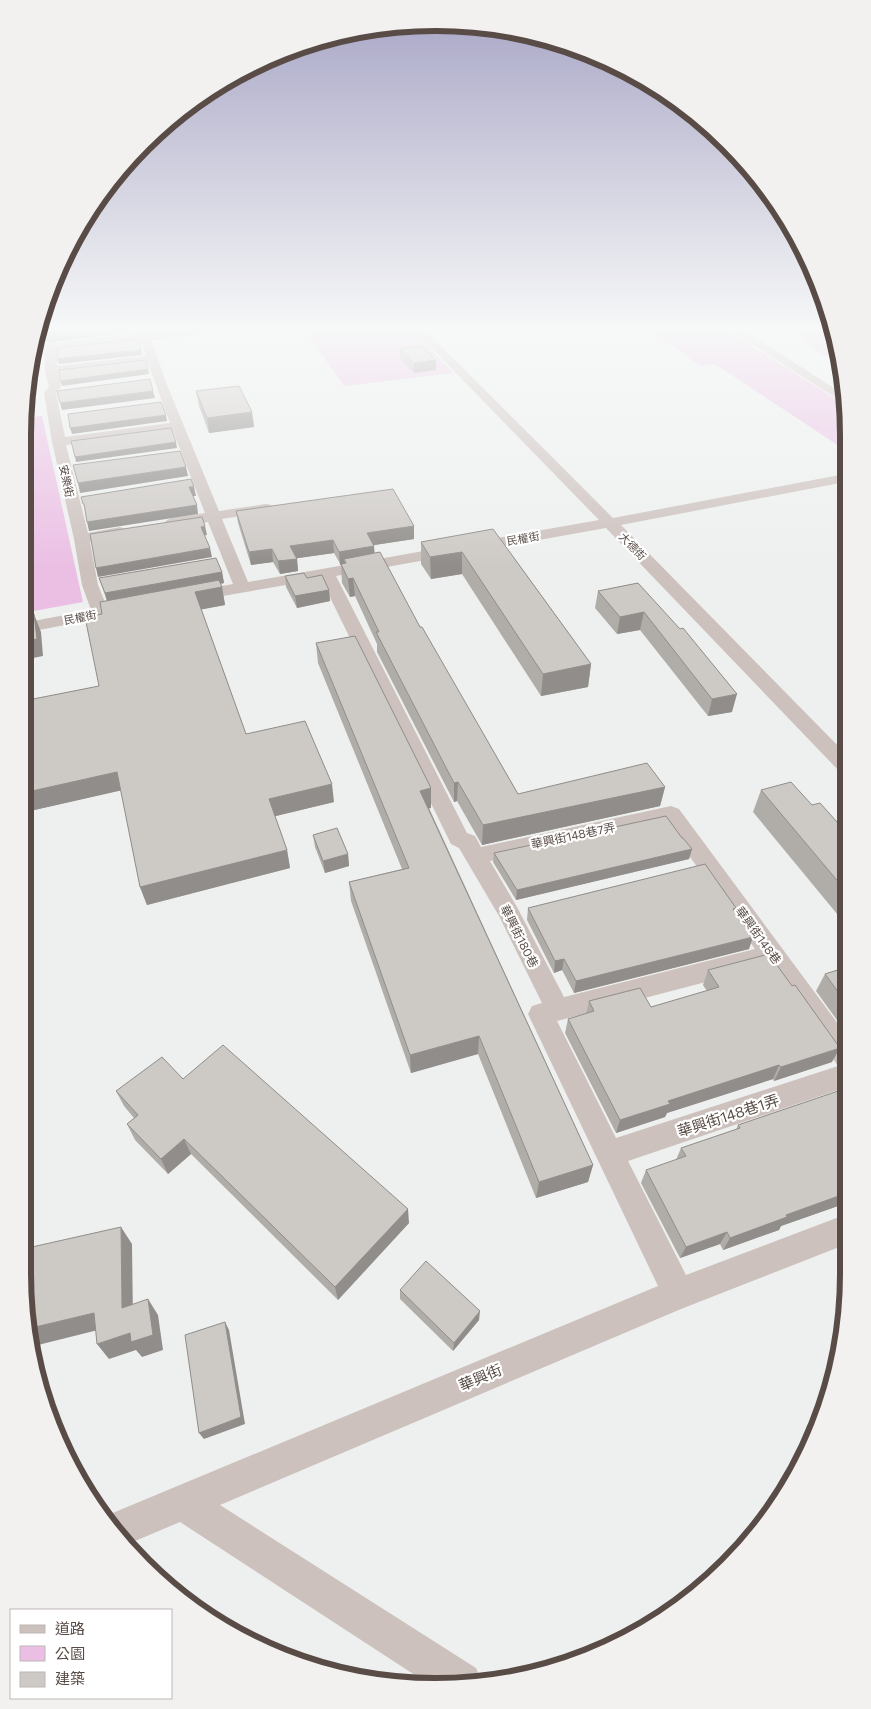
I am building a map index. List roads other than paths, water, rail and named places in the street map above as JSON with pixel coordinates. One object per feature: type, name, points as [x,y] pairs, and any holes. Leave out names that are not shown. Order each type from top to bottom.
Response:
[{"type":"street","name":"安樂街","points":[[56,408],[59,416],[59,442],[70,469],[72,501],[82,539],[90,586],[101,613]]},
{"type":"street","points":[[167,408],[179,426],[242,587]]},
{"type":"street","name":"大德街","points":[[496,408],[610,522],[840,760]]},
{"type":"street","points":[[59,442],[179,426]]},
{"type":"street","points":[[170,455],[190,453]]},
{"type":"street","points":[[182,484],[201,481]]},
{"type":"street","name":"民權街","points":[[176,599],[327,574],[840,481]]},
{"type":"street","points":[[72,501],[90,498]]},
{"type":"street","points":[[158,526],[281,506]]},
{"type":"street","points":[[82,539],[139,529]]},
{"type":"street","points":[[214,563],[233,560]]},
{"type":"street","name":"華興街180巷","points":[[327,574],[459,838],[467,842],[519,911],[558,1010]]},
{"type":"street","points":[[90,586],[109,582]]},
{"type":"street","name":"民權街","points":[[31,626],[148,604]]},
{"type":"street","name":"華興街148巷7弄","points":[[476,856],[671,814]]},
{"type":"street","name":"華興街148巷","points":[[671,814],[698,866],[773,955],[840,1046]]},
{"type":"street","points":[[678,1294],[541,1014],[773,955]]},
{"type":"street","name":"華興街148巷1弄","points":[[608,1154],[840,1077]]},
{"type":"street","name":"華興街","points":[[122,1528],[678,1294],[840,1232]]},
{"type":"street","points":[[183,1502],[455,1677]]}]
